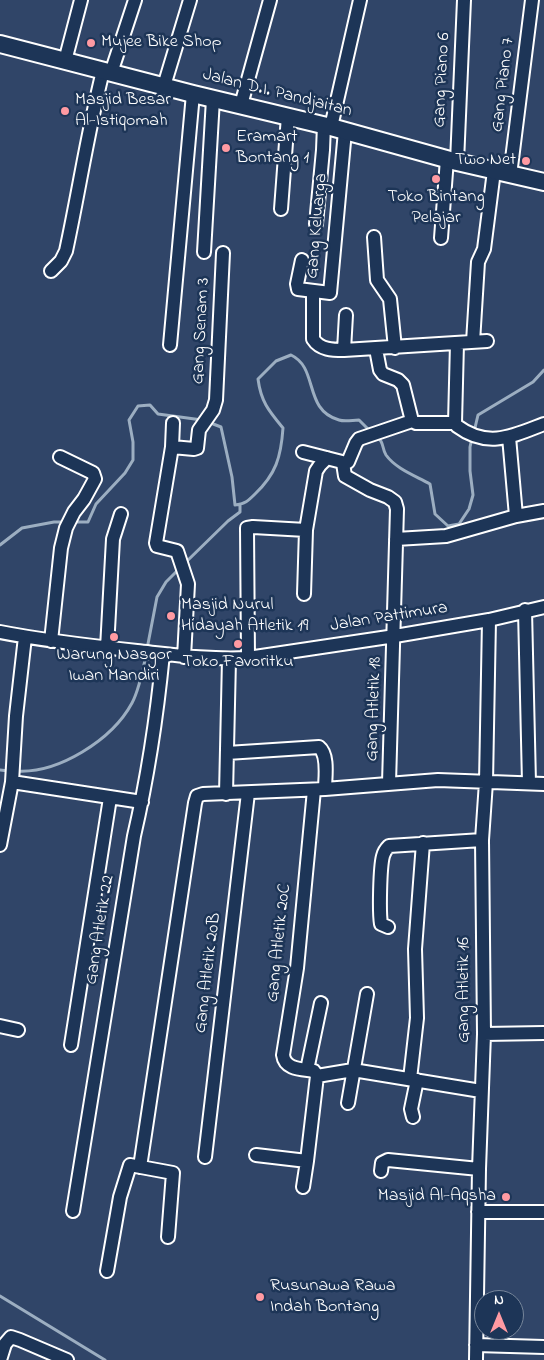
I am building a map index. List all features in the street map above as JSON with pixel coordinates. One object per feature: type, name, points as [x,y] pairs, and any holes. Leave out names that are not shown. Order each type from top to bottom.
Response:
[{"type":"main road","name":"Jalan D.I. Pandjaitan","points":[[0,44],[288,116],[494,171],[544,182]]},
{"type":"street","points":[[65,61],[81,0]]},
{"type":"street","points":[[51,270],[61,261],[66,251],[92,113],[135,0]]},
{"type":"street","points":[[164,86],[190,0]]},
{"type":"street","points":[[240,105],[270,0]]},
{"type":"street","points":[[316,224],[323,150],[333,128],[360,0]]},
{"type":"street","name":"Gang Piano 6","points":[[441,238],[452,160],[464,0]]},
{"type":"street","name":"Gang Piano 7","points":[[510,175],[532,0]]},
{"type":"street","points":[[170,345],[194,94]]},
{"type":"street","name":"Gang Senam 3","points":[[204,252],[214,99]]},
{"type":"street","points":[[281,209],[288,116]]},
{"type":"street","name":"Gang Keluarga","points":[[302,260],[298,289],[326,293],[330,291],[333,128]]},
{"type":"street","points":[[473,342],[478,262],[484,249],[494,171]]},
{"type":"street","points":[[374,237],[377,280],[390,299],[395,348]]},
{"type":"street","name":"Gang Senam 3","points":[[172,447],[196,449],[200,427],[213,410],[216,400],[223,253]]},
{"type":"street","points":[[313,292],[313,339],[326,349],[376,349],[487,341]]},
{"type":"street","points":[[344,350],[346,315]]},
{"type":"street","points":[[457,343],[458,426]]},
{"type":"street","points":[[376,349],[380,370],[383,374],[398,380],[403,385],[412,421]]},
{"type":"street","points":[[303,452],[343,463],[348,462],[359,439],[412,421],[416,423],[458,426],[483,439],[491,440],[509,437],[544,424]]},
{"type":"street","points":[[174,423],[172,447],[156,543],[158,546],[177,551],[188,584],[184,657]]},
{"type":"street","points":[[509,437],[516,516]]},
{"type":"street","points":[[51,641],[60,548],[66,528],[74,512],[95,479],[95,476],[60,457]]},
{"type":"street","points":[[304,594],[306,530],[316,471],[327,458]]},
{"type":"street","name":"Gang Atletik 18","points":[[343,463],[344,476],[388,497],[394,502],[397,509],[395,636],[389,784]]},
{"type":"street","points":[[396,539],[446,536],[516,516],[544,511]]},
{"type":"street","points":[[107,648],[113,539],[120,514]]},
{"type":"street","points":[[248,658],[247,528],[306,530]]},
{"type":"street","name":"Jalan Pattimura","points":[[0,632],[107,648],[184,657],[229,659],[248,658],[395,636],[489,620],[544,606]]},
{"type":"street","points":[[525,610],[529,784]]},
{"type":"street","name":"Gang Atletik 16","points":[[476,1360],[479,1169],[484,1034],[482,840],[486,782],[489,620]]},
{"type":"street","points":[[0,845],[12,776],[16,716],[25,637]]},
{"type":"street","name":"Gang Atletik 22","points":[[73,1211],[134,836],[142,802],[158,704],[153,653]]},
{"type":"street","points":[[226,794],[229,659]]},
{"type":"street","points":[[227,753],[319,747],[323,750],[325,756],[320,790]]},
{"type":"street","points":[[12,776],[110,798],[142,802]]},
{"type":"street","points":[[140,1167],[194,803],[197,796],[203,794],[320,790],[438,780],[544,784]]},
{"type":"street","name":"Gang Atletik 20C","points":[[312,1073],[286,1064],[283,1055],[298,968],[320,790]]},
{"type":"street","name":"Gang Atletik 20B","points":[[205,1157],[248,793]]},
{"type":"street","points":[[70,1046],[110,798]]},
{"type":"street","points":[[388,927],[384,926],[381,921],[382,861],[385,850],[389,846],[482,840]]},
{"type":"street","points":[[413,1117],[411,1108],[417,1018],[415,949],[423,843]]},
{"type":"street","points":[[348,1103],[367,994]]},
{"type":"street","points":[[303,1187],[307,1161],[312,1073],[321,1003]]},
{"type":"street","points":[[0,1026],[18,1030]]},
{"type":"street","points":[[484,1034],[544,1033]]},
{"type":"street","points":[[312,1073],[354,1070],[481,1090]]},
{"type":"street","points":[[256,1155],[307,1161]]},
{"type":"street","points":[[380,1171],[382,1163],[388,1160],[479,1169]]},
{"type":"street","points":[[107,1271],[120,1197],[127,1168],[130,1165],[171,1173],[174,1176],[168,1238]]},
{"type":"street","points":[[478,1212],[544,1212]]},
{"type":"street","points":[[0,1360],[5,1344],[10,1338],[20,1340],[61,1359]]},
{"type":"street","points":[[476,1344],[544,1347]]},
{"type":"waterway","points":[[208,422],[221,427],[232,477],[235,505],[246,502],[262,487],[273,472],[279,456],[283,428],[266,406],[258,379],[276,361],[291,355],[300,361],[320,407],[328,415],[339,420],[359,420],[371,432]]},
{"type":"waterway","points":[[474,432],[478,415],[533,382],[544,370]]},
{"type":"waterway","points":[[74,522],[88,522],[96,504],[125,473],[133,460],[133,442],[129,420],[138,406],[150,405],[158,414],[202,420]]},
{"type":"waterway","points":[[378,438],[390,460],[407,472],[430,484],[435,514],[448,526],[459,524],[469,509],[473,495],[470,471],[472,438]]},
{"type":"waterway","points":[[185,563],[228,521],[240,512],[240,504]]},
{"type":"waterway","points":[[0,545],[22,528],[54,522],[65,522]]},
{"type":"waterway","points":[[147,649],[157,597],[166,582],[179,569]]},
{"type":"waterway","points":[[16,771],[49,767],[66,761],[98,742],[123,717],[132,703],[146,655]]},
{"type":"waterway","points":[[0,770],[9,771]]},
{"type":"waterway","points":[[0,1296],[105,1360]]},
{"type":"place","name":"Mujee Bike Shop","points":[[91,43]]},
{"type":"place","name":"Masjid Besar Al-Istiqomah","points":[[65,111]]},
{"type":"place","name":"Eramart Bontang 1","points":[[226,148]]},
{"type":"place","name":"Two Net","points":[[526,161]]},
{"type":"place","name":"Toko Bintang Pelajar","points":[[436,179]]},
{"type":"place","name":"Masjid Nurul Hidayah Atletik 19","points":[[171,616]]},
{"type":"place","name":"Warung Nasgor Iwan Mandiri","points":[[114,637]]},
{"type":"place","name":"Toko Favoritku","points":[[238,644]]},
{"type":"place","name":"Masjid Al-Aqsha","points":[[506,1197]]},
{"type":"place","name":"Rusunawa Rawa Indah Bontang","points":[[260,1297]]}]
